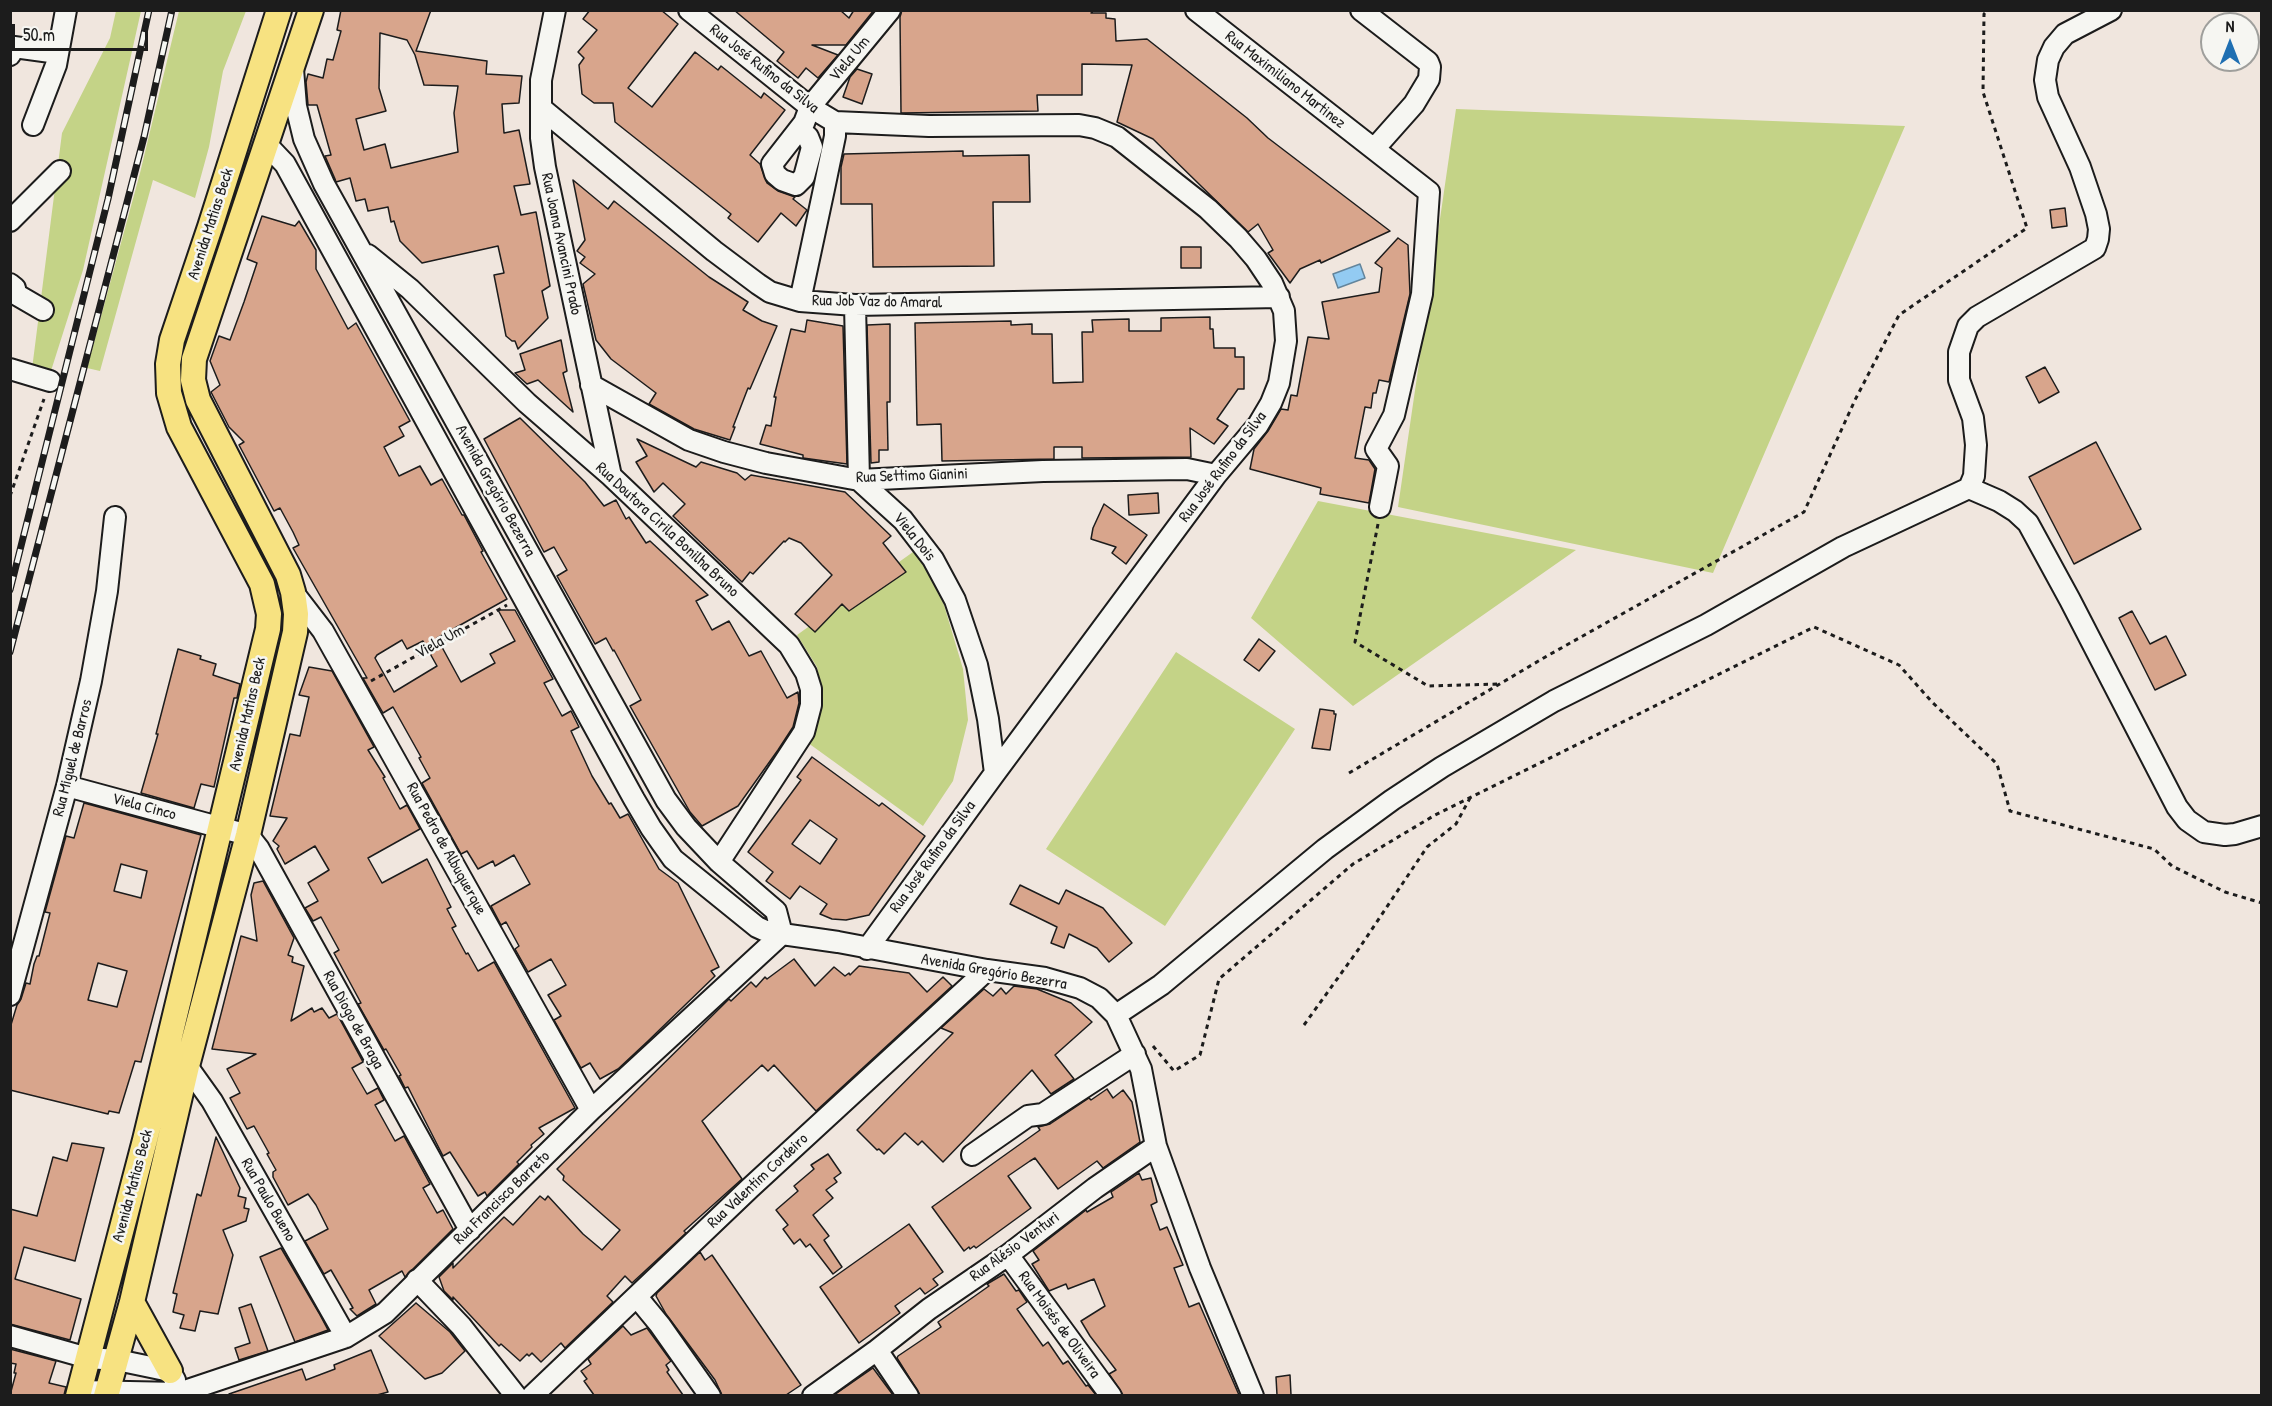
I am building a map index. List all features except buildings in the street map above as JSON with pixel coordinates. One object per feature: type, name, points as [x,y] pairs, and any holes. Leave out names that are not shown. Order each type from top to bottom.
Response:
[{"type":"main road","points":[[267,145],[257,127],[253,110],[253,88],[279,10]]},
{"type":"main road","name":"Avenida Gregório Bezerra","points":[[293,67],[311,10]]},
{"type":"main road","name":"Avenida Matias Beck","points":[[107,1393],[132,1302],[187,1066],[248,835],[295,632],[296,614],[288,575],[198,400],[193,380],[194,359],[293,67]]},
{"type":"main road","name":"Avenida Matias Beck","points":[[79,1393],[145,1140],[268,629],[269,614],[258,574],[179,428],[170,400],[168,364],[172,340],[253,88]]},
{"type":"main road","points":[[132,1302],[176,1386]]},
{"type":"street","points":[[33,125],[56,65],[66,10]]},
{"type":"street","name":"Rua Joana Avancini Prado","points":[[555,10],[541,80],[541,138],[545,167],[611,476]]},
{"type":"street","name":"Rua José Rufino da Silva","points":[[689,10],[810,107],[835,122],[929,126],[1078,125],[1106,132],[1130,146],[1208,209],[1256,259],[1279,297],[1284,311],[1286,340],[1279,383],[1258,425],[1216,475],[867,949]]},
{"type":"street","name":"Viela Um","points":[[799,130],[810,107],[890,10]]},
{"type":"street","name":"Rua Maximiliano Martinez","points":[[1196,10],[1429,192],[1422,294],[1394,415],[1376,449],[1388,465],[1380,507]]},
{"type":"street","points":[[1361,10],[1428,62],[1429,79],[1414,104],[1374,149]]},
{"type":"street","points":[[1116,1015],[1161,985],[1325,849],[1442,767],[1554,701],[1706,625],[1843,547],[1969,488],[1976,462],[1974,417],[1959,380],[1959,352],[1968,326],[1977,317],[2095,248],[2098,239],[2096,214],[2080,167],[2048,98],[2045,80],[2048,60],[2054,47],[2065,34],[2111,10]]},
{"type":"street","points":[[10,55],[14,47],[58,53]]},
{"type":"street","name":"Avenida Gregório Bezerra","points":[[293,67],[296,106],[304,139],[324,184],[666,800],[686,827],[719,862],[776,911],[782,934]]},
{"type":"street","name":"Rua Job Vaz do Amaral","points":[[540,108],[714,251],[758,284],[770,292],[800,301],[855,306],[1279,297]]},
{"type":"street","points":[[800,301],[835,136],[835,122]]},
{"type":"street","name":"Avenida Gregório Bezerra","points":[[267,145],[285,164],[634,799],[673,859],[757,927],[768,932],[1045,978],[1080,988],[1098,998],[1116,1015],[1143,1049],[1141,1069],[1156,1146],[1200,1268],[1253,1395]]},
{"type":"street","points":[[10,221],[60,171]]},
{"type":"street","name":"Rua Doutora Cirila Bonilha Bruno","points":[[360,248],[410,289],[527,403],[611,476],[789,645],[806,673],[811,689],[809,715],[804,732],[719,862]]},
{"type":"street","points":[[10,284],[15,288],[12,292],[43,310]]},
{"type":"street","points":[[855,306],[859,480]]},
{"type":"street","points":[[10,369],[50,381]]},
{"type":"street","name":"Rua Settimo Gianini","points":[[591,385],[689,440],[766,463],[859,480],[1187,469],[1216,475]]},
{"type":"street","name":"Viela Dois","points":[[859,480],[903,520],[933,560],[955,600],[977,665],[988,719],[995,773]]},
{"type":"street","points":[[1969,488],[2015,511],[2028,523],[2177,807],[2187,820],[2204,832],[2225,835],[2262,825]]},
{"type":"street","name":"Rua Miguel de Barros","points":[[10,995],[67,786],[92,681],[107,591],[115,517]]},
{"type":"street","name":"Rua Pedro de Albuquerque","points":[[293,592],[323,631],[591,1110]]},
{"type":"street","name":"Viela Cinco","points":[[67,786],[221,828]]},
{"type":"street","points":[[221,828],[248,835]]},
{"type":"street","name":"Rua Diogo de Braga","points":[[248,835],[259,849],[470,1230]]},
{"type":"street","name":"Rua Francisco Barreto","points":[[176,1386],[346,1337],[385,1313],[591,1110],[782,934]]},
{"type":"street","name":"Rua Valentim Cordeiro","points":[[532,1395],[750,1188],[987,970]]},
{"type":"street","points":[[972,1155],[1028,1116],[1043,1113],[1143,1049]]},
{"type":"street","name":"Rua Paulo Bueno","points":[[187,1066],[212,1101],[346,1337]]},
{"type":"street","name":"Rua Alésio Venturi","points":[[813,1395],[877,1350],[929,1309],[1008,1255],[1095,1188],[1156,1146]]},
{"type":"street","name":"Rua Moisés de Oliveira","points":[[1008,1255],[1111,1395]]},
{"type":"street","points":[[417,1280],[461,1326],[516,1395]]},
{"type":"street","points":[[637,1297],[710,1395]]},
{"type":"street","points":[[10,1336],[88,1358],[117,1360],[176,1386]]},
{"type":"street","points":[[877,1350],[908,1395]]},
{"type":"street","points":[[79,1393],[107,1393],[176,1386]]},
{"type":"path","points":[[1349,773],[1500,684],[1804,512],[1855,400],[1899,315],[2027,228],[1983,92],[1984,14],[1988,10]]},
{"type":"path","points":[[10,496],[50,381]]},
{"type":"path","points":[[1380,507],[1355,642],[1428,686],[1500,684]]},
{"type":"path","name":"Viela Um","points":[[356,689],[523,596]]},
{"type":"path","points":[[1143,1049],[1174,1071],[1200,1055],[1219,979],[1353,864],[1471,797],[1814,627],[1899,665],[1932,702],[1996,764],[2010,811],[2154,849],[2172,866],[2224,892],[2262,903]]},
{"type":"path","points":[[1304,1025],[1427,847],[1455,824],[1471,797]]},
{"type":"green space","points":[[116,11],[141,11],[83,270],[50,374],[32,369],[62,133],[110,38]]},
{"type":"green space","points":[[179,11],[246,11],[223,71],[209,147],[195,198],[153,180],[100,371],[87,368],[140,173]]},
{"type":"green space","points":[[1456,109],[1905,126],[1713,573],[1398,507]]},
{"type":"green space","points":[[1318,501],[1576,550],[1353,706],[1251,618]]},
{"type":"green space","points":[[913,552],[923,562],[944,605],[963,669],[968,720],[953,781],[923,826],[804,740],[815,723],[821,694],[817,667],[797,635]]},
{"type":"green space","points":[[1176,652],[1295,729],[1165,926],[1046,849]]},
{"type":"water","points":[[1360,264],[1365,278],[1338,288],[1333,274]]},
{"type":"railway","points":[[10,590],[108,199],[149,10]]},
{"type":"railway","points":[[10,652],[144,137],[172,10]]}]
